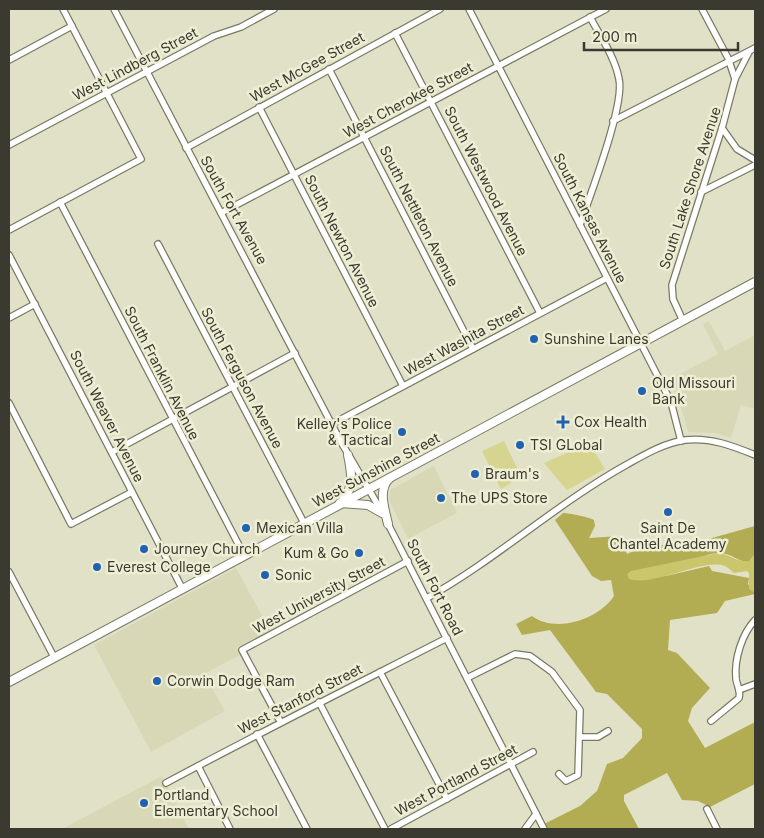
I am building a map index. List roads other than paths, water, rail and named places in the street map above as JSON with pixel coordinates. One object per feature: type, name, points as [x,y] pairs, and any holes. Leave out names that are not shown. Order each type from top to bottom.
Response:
[{"type":"main road","name":"West Sunshine Street","points":[[9,682],[755,282]]},
{"type":"main road","points":[[340,503],[348,494],[351,484],[348,454]]},
{"type":"main road","points":[[388,524],[384,489],[387,480],[400,471]]},
{"type":"main road","points":[[340,503],[368,505],[382,513]]},
{"type":"street","points":[[9,230],[141,159],[63,9]]},
{"type":"street","name":"South Fort Avenue","points":[[114,9],[332,424]]},
{"type":"street","name":"West Lindberg Street","points":[[9,145],[214,36],[240,27],[274,9]]},
{"type":"street","name":"West McGee Street","points":[[186,148],[440,9]]},
{"type":"street","name":"South Kansas Avenue","points":[[469,9],[674,409],[681,441]]},
{"type":"street","name":"West Cherokee Street","points":[[222,213],[606,9]]},
{"type":"street","points":[[702,9],[735,79]]},
{"type":"street","points":[[580,225],[620,99],[620,79],[590,17]]},
{"type":"street","points":[[9,60],[72,26]]},
{"type":"street","name":"South Westwood Avenue","points":[[396,33],[540,313]]},
{"type":"street","points":[[613,121],[752,49]]},
{"type":"street","name":"South Lake Shore Avenue","points":[[682,321],[674,303],[672,289],[722,128],[735,79],[752,49]]},
{"type":"street","name":"South Nettleton Avenue","points":[[329,69],[473,349]]},
{"type":"street","name":"South Newton Avenue","points":[[259,107],[403,386]]},
{"type":"street","points":[[722,128],[736,149],[755,160]]},
{"type":"street","points":[[701,192],[755,165]]},
{"type":"street","name":"South Franklin Avenue","points":[[60,202],[244,555]]},
{"type":"street","name":"South Ferguson Avenue","points":[[158,244],[231,387],[304,523]]},
{"type":"street","name":"South Weaver Avenue","points":[[9,254],[182,588]]},
{"type":"street","name":"West Washita Street","points":[[332,424],[607,278]]},
{"type":"street","points":[[9,318],[35,304]]},
{"type":"street","points":[[112,452],[296,353]]},
{"type":"street","points":[[9,403],[72,524],[132,492]]},
{"type":"street","name":"South Fort Road","points":[[332,424],[408,561],[511,765]]},
{"type":"street","points":[[427,598],[459,578],[582,490],[654,451],[681,441],[702,440],[717,442],[755,455]]},
{"type":"street","name":"West University Street","points":[[280,722],[242,650],[408,561]]},
{"type":"street","points":[[9,572],[54,657]]},
{"type":"street","points":[[711,721],[737,701],[739,690],[736,678],[738,659],[746,633],[755,620]]},
{"type":"street","name":"West Stanford Street","points":[[166,783],[318,702],[447,638]]},
{"type":"street","points":[[468,678],[516,654],[530,656],[552,672],[580,710],[578,776],[566,782],[560,774]]},
{"type":"street","points":[[380,672],[447,799]]},
{"type":"street","points":[[739,690],[755,684]]},
{"type":"street","points":[[318,702],[385,829]]},
{"type":"street","points":[[580,737],[598,738],[608,731]]},
{"type":"street","points":[[257,734],[307,829]]},
{"type":"street","name":"West Portland Street","points":[[391,829],[533,752]]},
{"type":"street","points":[[511,765],[544,829]]},
{"type":"street","points":[[198,766],[230,829]]},
{"type":"street","points":[[707,809],[717,829]]},
{"type":"street","points":[[525,829],[536,814]]},
{"type":"place","name":"Sunshine Lanes","points":[[534,339]]},
{"type":"place","name":"Old Missouri Bank","points":[[642,391]]},
{"type":"place","name":"Cox Health","points":[[563,422]]},
{"type":"place","name":"Kelley's Police & Tactical","points":[[402,432]]},
{"type":"place","name":"TSI GLobal","points":[[520,445]]},
{"type":"place","name":"Braum's","points":[[475,474]]},
{"type":"place","name":"The UPS Store","points":[[441,498]]},
{"type":"place","name":"Saint De Chantel Academy","points":[[668,512]]},
{"type":"place","name":"Mexican Villa","points":[[246,528]]},
{"type":"place","name":"Journey Church","points":[[144,549]]},
{"type":"place","name":"Kum & Go","points":[[359,553]]},
{"type":"place","name":"Everest College","points":[[97,567]]},
{"type":"place","name":"Sonic","points":[[265,575]]},
{"type":"place","name":"Corwin Dodge Ram","points":[[157,681]]},
{"type":"place","name":"Portland Elementary School","points":[[144,803]]}]
